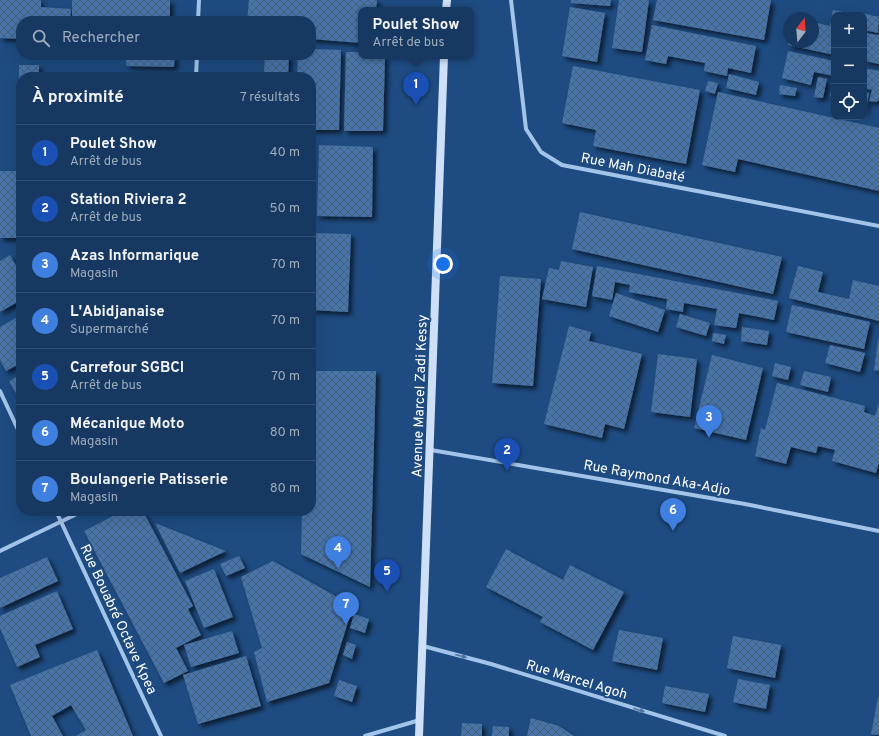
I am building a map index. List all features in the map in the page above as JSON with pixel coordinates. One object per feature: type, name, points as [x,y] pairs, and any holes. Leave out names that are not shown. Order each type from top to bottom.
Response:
[{"type":"street","points":[[198,16],[199,0]]},
{"type":"street","name":"Rue Mah Diabaté","points":[[511,0],[526,129],[541,152],[562,165],[879,226]]},
{"type":"street","name":"Avenue Marcel Zadi Kessy","points":[[419,736],[431,450],[444,59]]},
{"type":"street","points":[[196,72],[197,60]]},
{"type":"street","points":[[0,391],[16,425]]},
{"type":"street","name":"Rue Raymond Aka-Adjo","points":[[431,450],[745,504],[879,530]]},
{"type":"street","name":"Rue Bouabré Octave Kpea","points":[[58,516],[161,736]]},
{"type":"street","points":[[0,551],[73,516]]},
{"type":"street","name":"Rue Marcel Agoh","points":[[423,646],[491,664],[725,736]]},
{"type":"street","points":[[365,736],[420,720]]},
{"type":"building","points":[[0,0],[41,0],[41,7],[71,9],[70,16],[16,16],[16,39],[0,38]]},
{"type":"building","points":[[72,0],[170,0],[170,16],[72,16]]},
{"type":"building","points":[[249,0],[377,0],[376,7],[358,7],[358,43],[316,39],[316,16],[247,16]]},
{"type":"building","points":[[571,0],[611,0],[610,6],[571,3]]},
{"type":"building","points":[[619,0],[649,0],[642,52],[612,48]]},
{"type":"building","points":[[657,0],[771,0],[764,40],[653,20]]},
{"type":"building","points":[[570,7],[605,13],[597,62],[562,56]]},
{"type":"building","points":[[833,10],[844,12],[833,12]]},
{"type":"building","points":[[867,14],[879,17],[878,33],[867,31]]},
{"type":"building","points":[[831,21],[831,54],[802,48],[819,48],[819,23],[830,26]]},
{"type":"building","points":[[652,25],[756,46],[751,73],[728,68],[727,76],[704,71],[705,63],[668,56],[666,64],[645,60]]},
{"type":"building","points":[[867,33],[879,35],[879,64],[867,62]]},
{"type":"building","points":[[316,49],[341,50],[339,130],[316,130],[316,72],[297,72],[298,60],[316,60]]},
{"type":"building","points":[[788,51],[831,60],[831,75],[814,72],[811,85],[782,78]]},
{"type":"building","points":[[346,52],[358,52],[358,59],[385,59],[383,131],[344,131]]},
{"type":"building","points":[[126,60],[175,60],[174,67],[126,66]]},
{"type":"building","points":[[265,60],[289,60],[288,72],[264,72]]},
{"type":"building","points":[[19,65],[39,65],[39,72],[19,72]]},
{"type":"building","points":[[573,66],[700,90],[686,164],[593,146],[596,130],[562,123]]},
{"type":"building","points":[[867,69],[879,71],[879,99],[877,102],[869,101],[872,90],[867,89]]},
{"type":"building","points":[[729,74],[759,82],[756,95],[726,88]]},
{"type":"building","points":[[818,77],[827,79],[823,98],[814,97]]},
{"type":"building","points":[[708,81],[718,83],[715,94],[705,91]]},
{"type":"building","points":[[780,85],[797,88],[795,96],[779,94]]},
{"type":"building","points":[[718,92],[831,117],[831,120],[843,120],[879,128],[879,191],[738,159],[735,172],[702,165]]},
{"type":"building","points":[[867,93],[869,93],[867,104]]},
{"type":"building","points":[[319,145],[373,147],[372,217],[317,216]]},
{"type":"building","points":[[0,171],[16,171],[16,238],[0,238]]},
{"type":"building","points":[[580,212],[782,257],[773,294],[572,249]]},
{"type":"building","points":[[316,233],[351,234],[348,312],[316,310]]},
{"type":"building","points":[[10,255],[16,265],[16,303],[0,312],[0,261]]},
{"type":"building","points":[[561,261],[593,267],[586,307],[542,299],[549,268],[559,270]]},
{"type":"building","points":[[597,266],[778,301],[774,320],[739,313],[736,328],[714,325],[717,309],[684,303],[683,312],[666,309],[667,299],[629,292],[630,285],[615,282],[612,300],[592,296]]},
{"type":"building","points":[[798,266],[823,272],[818,292],[849,299],[853,280],[879,286],[879,321],[789,298]]},
{"type":"building","points":[[500,276],[541,279],[533,386],[492,383]]},
{"type":"building","points":[[616,293],[665,310],[658,332],[609,316]]},
{"type":"building","points":[[792,305],[870,322],[864,349],[786,332]]},
{"type":"building","points":[[680,314],[710,323],[706,336],[676,327]]},
{"type":"building","points":[[16,318],[16,366],[6,371],[0,360],[0,327]]},
{"type":"building","points":[[569,326],[591,332],[589,341],[642,354],[624,429],[605,424],[602,438],[544,424]]},
{"type":"building","points":[[742,327],[769,331],[767,345],[741,341]]},
{"type":"building","points":[[713,333],[726,335],[724,344],[712,341]]},
{"type":"building","points":[[879,340],[879,371],[874,370]]},
{"type":"building","points":[[830,345],[865,353],[860,372],[825,363]]},
{"type":"building","points":[[658,354],[697,359],[690,417],[651,412]]},
{"type":"building","points":[[712,355],[763,368],[746,440],[694,428]]},
{"type":"building","points":[[775,363],[791,367],[788,380],[772,376]]},
{"type":"building","points":[[316,371],[376,371],[370,587],[301,554],[302,516],[316,516]]},
{"type":"building","points":[[804,371],[831,377],[828,392],[800,385]]},
{"type":"building","points":[[16,377],[16,394],[9,381]]},
{"type":"building","points":[[777,383],[865,406],[864,412],[875,416],[879,403],[879,462],[876,473],[832,461],[835,450],[818,446],[816,453],[791,447],[786,464],[755,456],[761,428],[765,430]]},
{"type":"building","points":[[113,516],[146,516],[193,606],[188,609],[201,635],[176,648],[188,671],[164,683],[84,531]]},
{"type":"building","points":[[155,523],[226,551],[180,573]]},
{"type":"building","points":[[506,549],[563,580],[570,565],[624,592],[593,650],[540,622],[543,617],[486,587]]},
{"type":"building","points":[[239,556],[245,568],[226,576],[220,564]]},
{"type":"building","points":[[47,557],[58,581],[0,608],[0,578]]},
{"type":"building","points":[[273,561],[353,606],[329,683],[267,702],[254,652],[262,648],[241,577]]},
{"type":"building","points":[[214,569],[233,617],[204,628],[185,581]]},
{"type":"building","points":[[57,591],[73,629],[35,645],[40,657],[17,667],[0,628],[0,616]]},
{"type":"building","points":[[354,614],[369,619],[365,633],[350,628]]},
{"type":"building","points":[[619,630],[663,638],[657,670],[612,661]]},
{"type":"building","points":[[232,631],[239,653],[191,667],[184,645]]},
{"type":"building","points":[[733,636],[781,645],[775,678],[727,668]]},
{"type":"building","points":[[347,642],[356,645],[352,659],[343,655]]},
{"type":"building","points":[[97,650],[133,736],[76,736],[86,730],[71,705],[52,716],[63,736],[31,736],[10,685]]},
{"type":"building","points":[[246,656],[261,706],[198,724],[183,675]]},
{"type":"building","points":[[738,679],[770,685],[766,709],[733,702]]},
{"type":"building","points":[[339,680],[357,686],[352,702],[334,696]]},
{"type":"building","points":[[665,686],[709,694],[705,712],[662,703]]},
{"type":"building","points":[[879,697],[879,735],[871,734]]},
{"type":"building","points":[[531,718],[559,726],[574,736],[527,736]]},
{"type":"building","points":[[462,723],[482,724],[482,736],[461,736]]},
{"type":"building","points":[[493,726],[509,727],[509,736],[492,736]]},
{"type":"place","name":"Poulet Show","points":[[416,105]]},
{"type":"place","name":"Azas Informarique","points":[[709,438]]},
{"type":"place","name":"Station Riviera 2","points":[[507,471]]},
{"type":"place","name":"Mécanique Moto","points":[[673,531]]},
{"type":"place","name":"L'Abidjanaise","points":[[338,569]]},
{"type":"place","name":"Carrefour SGBCI","points":[[387,592]]},
{"type":"place","name":"Boulangerie Patisserie","points":[[346,625]]}]
